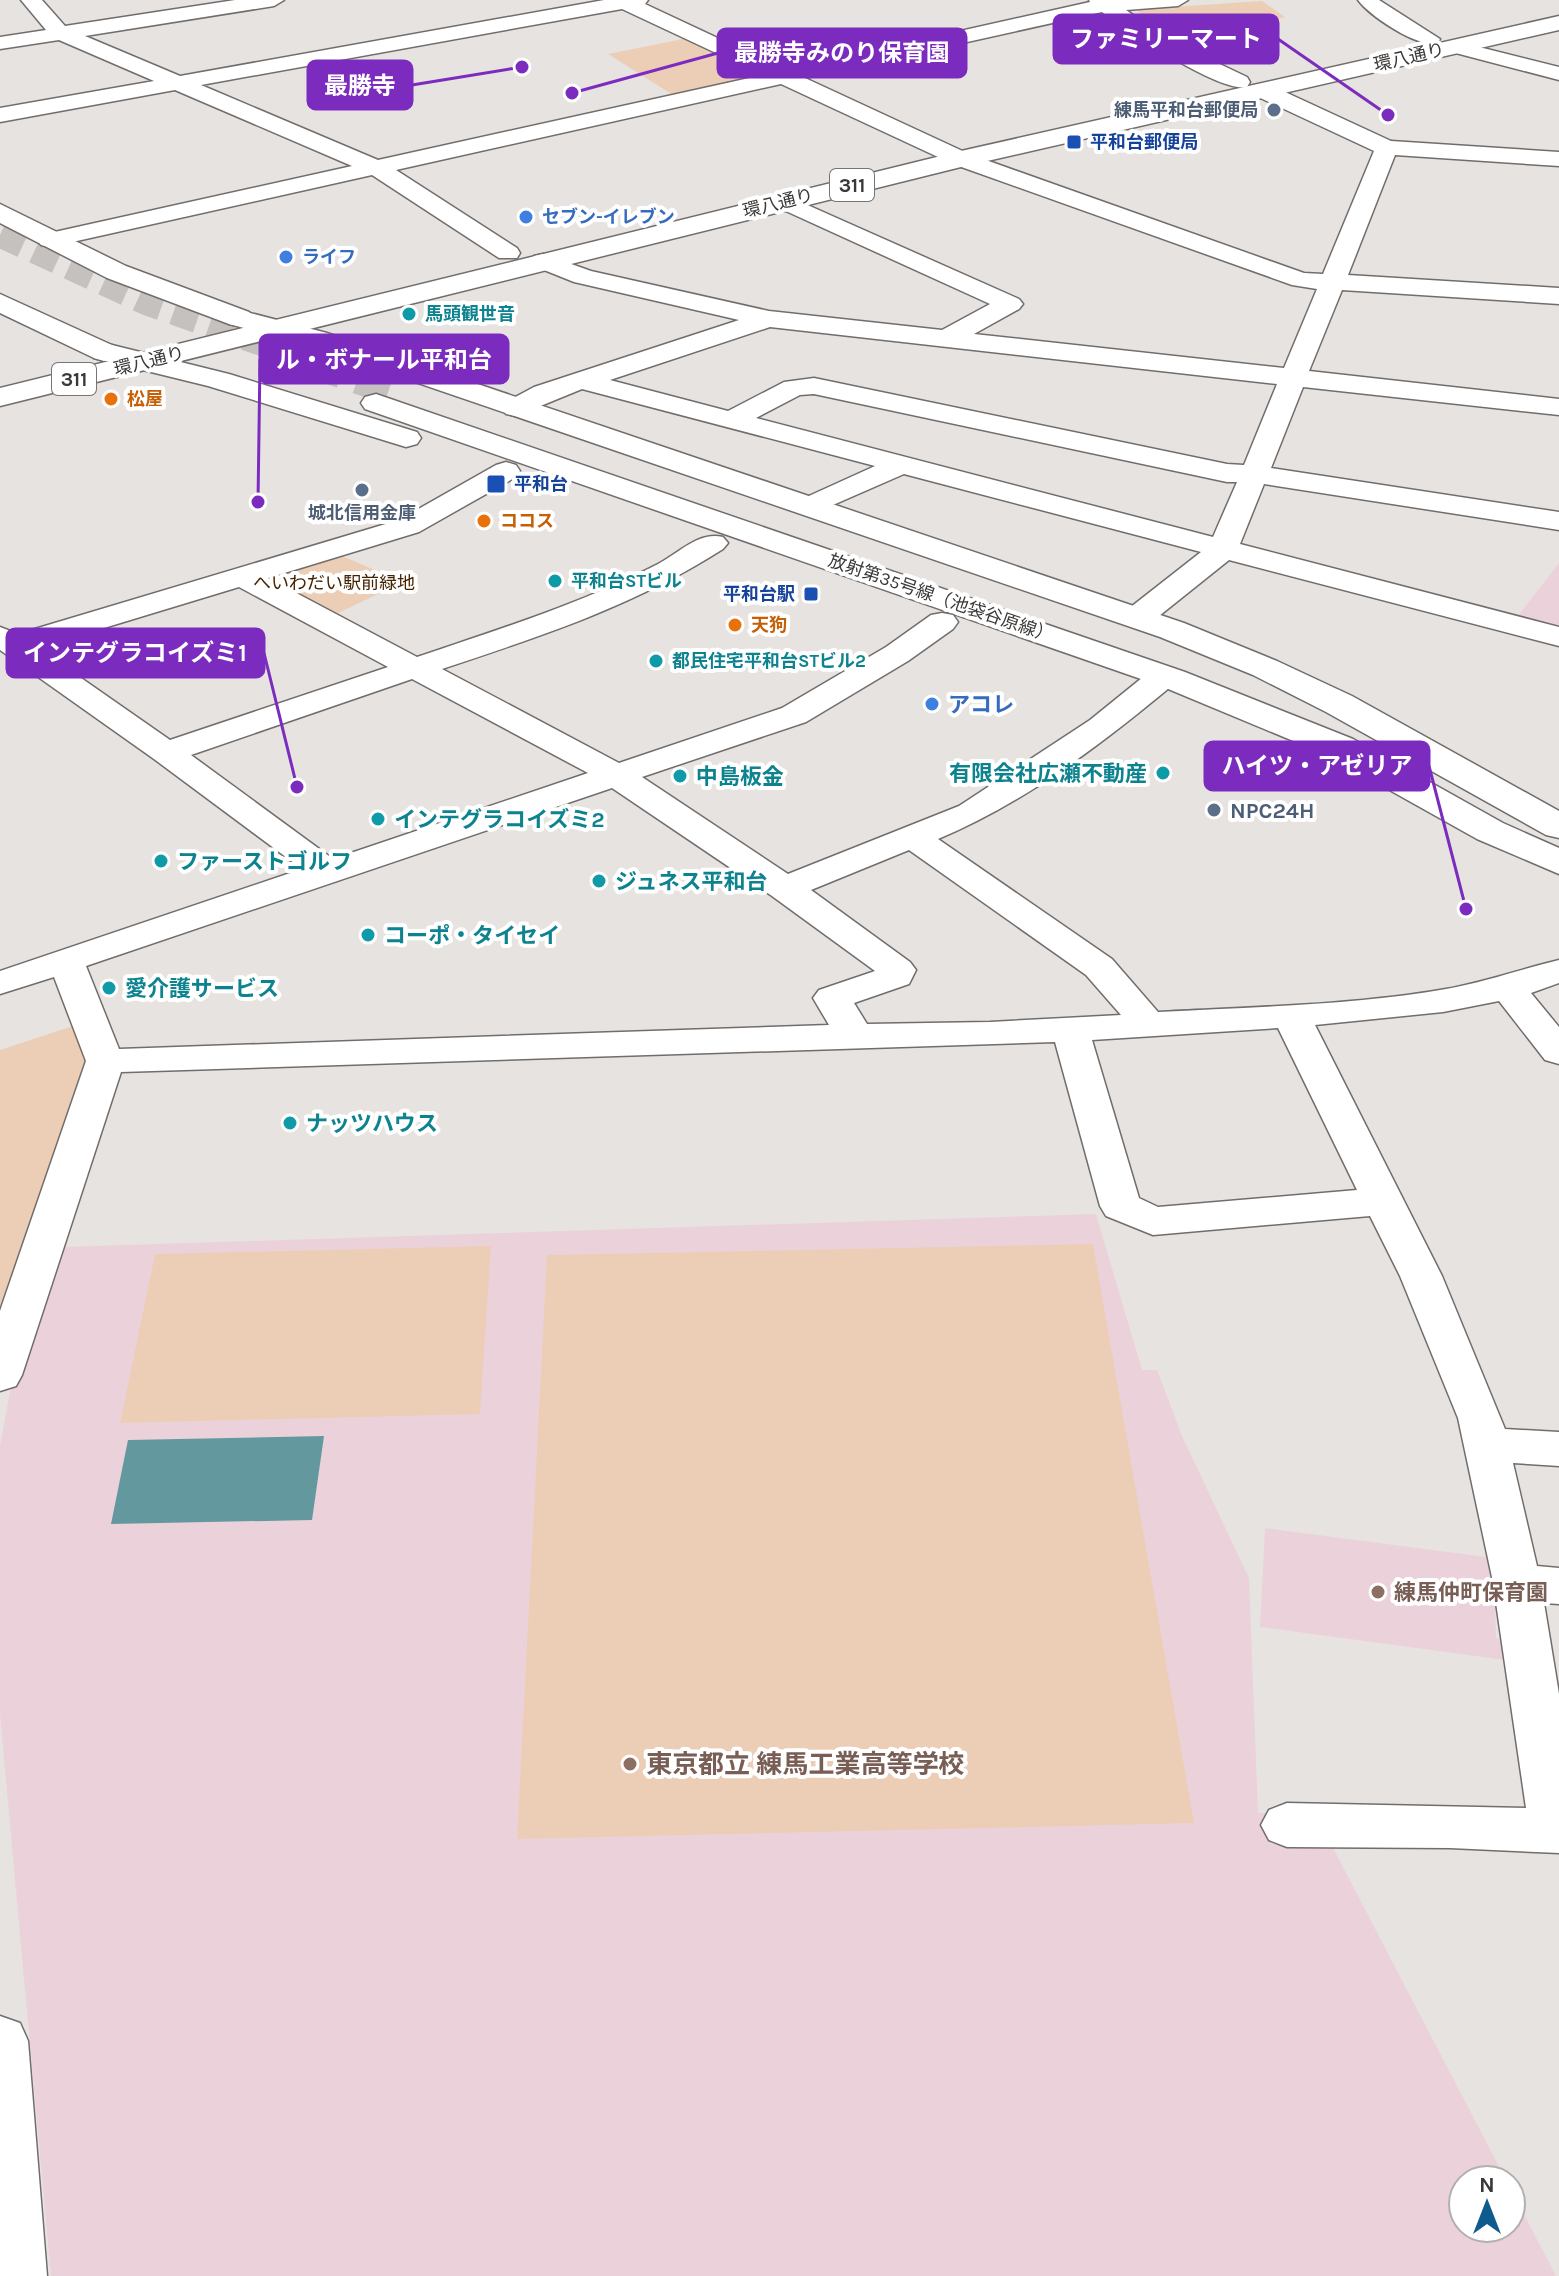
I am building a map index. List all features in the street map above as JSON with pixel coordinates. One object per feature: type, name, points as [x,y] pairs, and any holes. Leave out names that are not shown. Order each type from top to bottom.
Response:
[{"type":"main road","name":"環八通り","points":[[0,378],[508,253],[1250,86],[1559,8]]},
{"type":"main road","name":"環八通り","points":[[1250,86],[1455,47],[1559,23]]},
{"type":"main road","name":"環八通り","points":[[0,397],[785,202],[950,154]]},
{"type":"main road","points":[[0,212],[130,278],[239,318],[279,327],[393,388],[516,408],[1138,617],[1265,668],[1326,697],[1559,827]]},
{"type":"main road","points":[[0,302],[104,352],[327,388],[506,471],[942,622],[1038,653],[1149,671]]},
{"type":"main road","points":[[327,388],[378,367],[393,388]]},
{"type":"main road","name":"放射第35号線（池袋谷原線）","points":[[393,388],[1149,671],[1340,747],[1490,831],[1559,862]]},
{"type":"main road","name":"放射第35号線（池袋谷原線）","points":[[393,388],[1010,595],[1188,658],[1290,697],[1492,792]]},
{"type":"street","points":[[31,0],[60,33],[377,168],[508,253]]},
{"type":"street","points":[[0,43],[274,0]]},
{"type":"street","points":[[50,240],[782,77],[1102,2],[1178,0]]},
{"type":"street","points":[[1368,0],[1388,17],[1430,39]]},
{"type":"street","points":[[0,115],[627,1],[950,154],[1301,280],[1559,296]]},
{"type":"street","points":[[1102,2],[1160,43],[1387,148],[1559,159]]},
{"type":"street","points":[[1455,47],[1559,74]]},
{"type":"street","points":[[1138,617],[1223,550],[1387,148]]},
{"type":"street","points":[[785,202],[1010,304],[947,338]]},
{"type":"street","points":[[543,261],[583,277],[769,319],[1559,407]]},
{"type":"street","points":[[516,408],[544,393],[769,319]]},
{"type":"street","points":[[582,381],[1559,637]]},
{"type":"street","points":[[732,420],[794,388],[814,386],[1227,473],[1255,474],[1559,521]]},
{"type":"street","points":[[810,506],[901,465]]},
{"type":"street","points":[[7,640],[243,577],[409,526],[506,471]]},
{"type":"street","points":[[166,752],[578,613],[670,570],[713,543]]},
{"type":"street","points":[[243,577],[613,773],[785,888],[897,970],[896,976],[832,998],[848,1024],[849,1036]]},
{"type":"street","points":[[0,983],[613,773],[794,715],[897,654],[942,622]]},
{"type":"street","points":[[7,640],[327,871]]},
{"type":"street","points":[[785,888],[971,813],[1102,727],[1149,671]]},
{"type":"street","points":[[913,837],[1099,967],[1137,1009],[1146,1024]]},
{"type":"street","points":[[0,1375],[105,1061],[66,961]]},
{"type":"street","points":[[105,1061],[990,1034],[1291,1016],[1443,1001],[1508,988],[1559,971]]},
{"type":"street","points":[[1508,988],[1559,1052]]},
{"type":"street","points":[[1287,1825],[1557,1830],[1538,1584],[1480,1418],[1421,1276],[1291,1016]]},
{"type":"street","points":[[1070,1029],[1121,1206],[1153,1221],[1383,1201]]},
{"type":"street","points":[[1487,1445],[1559,1449]]},
{"type":"street","points":[[0,2041],[17,2276]]},
{"type":"shaded area","points":[[1559,563],[1559,628],[1517,617]]},
{"type":"shaded area","name":"東京都立 練馬工業高等学校","points":[[1096,1214],[1142,1370],[1157,1370],[1182,1436],[1249,1578],[1258,1813],[1268,1813],[1271,1844],[1331,1844],[1498,2164],[1447,2164],[1447,2244],[1527,2244],[1527,2220],[1556,2276],[51,2276],[0,1714],[0,1446],[10,1392],[63,1247]]},
{"type":"shaded area","name":"練馬仲町保育園","points":[[1265,1528],[1494,1558],[1496,1638],[1504,1640],[1505,1660],[1260,1627]]},
{"type":"green space","points":[[1262,1],[1285,17],[1183,39],[1138,12],[1143,9]]},
{"type":"green space","points":[[688,38],[755,72],[754,77],[673,95],[608,54]]},
{"type":"green space","name":"へいわだい駅前緑地","points":[[335,553],[403,582],[332,616],[259,579]]},
{"type":"green space","points":[[73,1026],[87,1062],[0,1339],[0,1050]]},
{"type":"green space","points":[[1093,1244],[1194,1823],[517,1839],[547,1255]]},
{"type":"green space","points":[[491,1246],[480,1414],[120,1423],[155,1254]]},
{"type":"water","points":[[324,1436],[312,1520],[111,1524],[128,1440]]},
{"type":"tunnel","points":[[0,235],[147,303],[317,363]]},
{"type":"tunnel","points":[[311,361],[397,391]]},
{"type":"place","name":"最勝寺","points":[[522,67]]},
{"type":"place","name":"最勝寺みのり保育園","points":[[572,93]]},
{"type":"place","name":"練馬平和台郵便局","points":[[1274,110]]},
{"type":"place","name":"ファミリーマート","points":[[1388,115]]},
{"type":"place","name":"平和台郵便局","points":[[1074,142]]},
{"type":"place","name":"セブン-イレブン","points":[[526,217]]},
{"type":"place","name":"ライフ","points":[[286,257]]},
{"type":"place","name":"馬頭観世音","points":[[409,314]]},
{"type":"place","name":"松屋","points":[[111,399]]},
{"type":"place","name":"平和台","points":[[496,484]]},
{"type":"place","name":"城北信用金庫","points":[[362,490]]},
{"type":"place","name":"ル・ボナール平和台","points":[[258,502]]},
{"type":"place","name":"ココス","points":[[484,521]]},
{"type":"place","name":"平和台STビル","points":[[555,581]]},
{"type":"place","name":"平和台駅","points":[[811,594]]},
{"type":"place","name":"天狗","points":[[735,625]]},
{"type":"place","name":"都民住宅平和台STビル2","points":[[656,661]]},
{"type":"place","name":"アコレ","points":[[932,704]]},
{"type":"place","name":"有限会社広瀬不動産","points":[[1163,773]]},
{"type":"place","name":"中島板金","points":[[680,776]]},
{"type":"place","name":"インテグラコイズミ1","points":[[297,787]]},
{"type":"place","name":"NPC24H","points":[[1214,810]]},
{"type":"place","name":"インテグラコイズミ2","points":[[378,819]]},
{"type":"place","name":"ファーストゴルフ","points":[[161,861]]},
{"type":"place","name":"ジュネス平和台","points":[[599,881]]},
{"type":"place","name":"ハイツ・アゼリア","points":[[1466,909]]},
{"type":"place","name":"コーポ・タイセイ","points":[[368,935]]},
{"type":"place","name":"愛介護サービス","points":[[109,988]]},
{"type":"place","name":"ナッツハウス","points":[[290,1123]]},
{"type":"place","name":"練馬仲町保育園","points":[[1378,1592]]},
{"type":"place","name":"東京都立 練馬工業高等学校","points":[[630,1764]]}]
